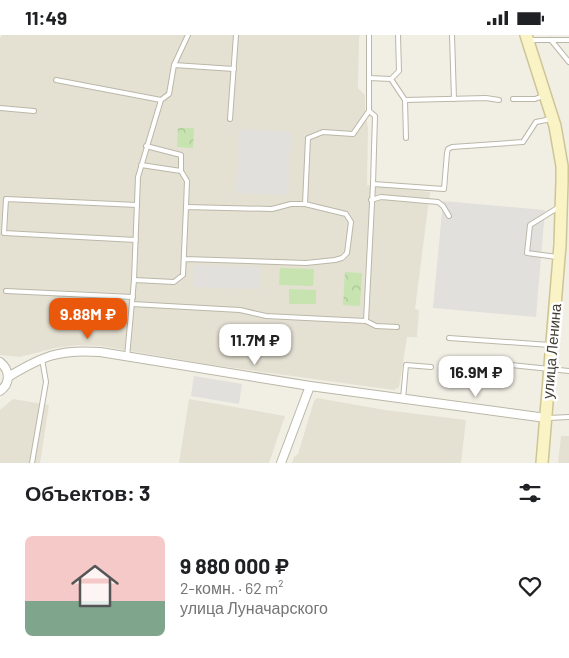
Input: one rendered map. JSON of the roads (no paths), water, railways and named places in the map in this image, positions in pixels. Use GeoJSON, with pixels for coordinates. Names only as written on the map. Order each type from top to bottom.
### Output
{"type":"FeatureCollection","features":[{"type":"Feature","properties":{"kind":"main road","name":"улица Ленина"},"geometry":{"type":"LineString","coordinates":[[526,37],[553,118],[562,166],[566,206],[559,257],[542,463]]}},
{"type":"Feature","properties":{"kind":"street"},"geometry":{"type":"LineString","coordinates":[[8,377],[42,359],[56,354],[78,351],[546,419]]}},
{"type":"Feature","properties":{"kind":"street"},"geometry":{"type":"LineString","coordinates":[[0,362],[7,371],[8,377],[7,383],[0,391]]}},
{"type":"Feature","properties":{"kind":"street"},"geometry":{"type":"LineString","coordinates":[[281,463],[310,386]]}},
{"type":"Feature","properties":{"kind":"lane"},"geometry":{"type":"LineString","coordinates":[[127,357],[134,280],[138,177],[161,100],[169,94],[174,65],[188,35]]}},
{"type":"Feature","properties":{"kind":"lane"},"geometry":{"type":"LineString","coordinates":[[230,119],[236,35]]}},
{"type":"Feature","properties":{"kind":"lane"},"geometry":{"type":"LineString","coordinates":[[305,204],[308,138],[323,132],[353,134],[369,111],[369,35]]}},
{"type":"Feature","properties":{"kind":"lane"},"geometry":{"type":"LineString","coordinates":[[392,79],[399,71],[398,35]]}},
{"type":"Feature","properties":{"kind":"lane"},"geometry":{"type":"LineString","coordinates":[[452,35],[454,99]]}},
{"type":"Feature","properties":{"kind":"lane"},"geometry":{"type":"LineString","coordinates":[[526,37],[569,40]]}},
{"type":"Feature","properties":{"kind":"lane"},"geometry":{"type":"LineString","coordinates":[[551,40],[569,62]]}},
{"type":"Feature","properties":{"kind":"lane"},"geometry":{"type":"LineString","coordinates":[[174,65],[234,69]]}},
{"type":"Feature","properties":{"kind":"lane"},"geometry":{"type":"LineString","coordinates":[[369,78],[392,79]]}},
{"type":"Feature","properties":{"kind":"lane"},"geometry":{"type":"LineString","coordinates":[[392,79],[404,100],[406,138]]}},
{"type":"Feature","properties":{"kind":"lane"},"geometry":{"type":"LineString","coordinates":[[56,80],[161,100]]}},
{"type":"Feature","properties":{"kind":"lane"},"geometry":{"type":"LineString","coordinates":[[513,99],[535,99],[546,96]]}},
{"type":"Feature","properties":{"kind":"lane"},"geometry":{"type":"LineString","coordinates":[[404,100],[499,99]]}},
{"type":"Feature","properties":{"kind":"lane"},"geometry":{"type":"LineString","coordinates":[[0,108],[34,111]]}},
{"type":"Feature","properties":{"kind":"lane"},"geometry":{"type":"LineString","coordinates":[[366,321],[375,116],[369,111]]}},
{"type":"Feature","properties":{"kind":"lane"},"geometry":{"type":"LineString","coordinates":[[372,184],[444,189],[448,149],[452,147],[523,142],[536,122],[553,118]]}},
{"type":"Feature","properties":{"kind":"lane"},"geometry":{"type":"LineString","coordinates":[[134,280],[174,282],[183,275],[187,181],[181,171],[181,155],[146,147]]}},
{"type":"Feature","properties":{"kind":"lane"},"geometry":{"type":"LineString","coordinates":[[141,165],[181,171]]}},
{"type":"Feature","properties":{"kind":"lane"},"geometry":{"type":"LineString","coordinates":[[371,200],[381,197],[438,202],[449,215]]}},
{"type":"Feature","properties":{"kind":"lane"},"geometry":{"type":"LineString","coordinates":[[136,239],[4,233],[6,199],[137,205]]}},
{"type":"Feature","properties":{"kind":"lane"},"geometry":{"type":"LineString","coordinates":[[184,259],[306,263],[342,258],[347,253],[351,221],[346,214],[305,204],[291,204],[272,209],[186,207]]}},
{"type":"Feature","properties":{"kind":"lane"},"geometry":{"type":"LineString","coordinates":[[559,257],[527,253],[530,225],[566,206]]}},
{"type":"Feature","properties":{"kind":"lane"},"geometry":{"type":"LineString","coordinates":[[6,291],[132,297]]}},
{"type":"Feature","properties":{"kind":"lane"},"geometry":{"type":"LineString","coordinates":[[132,304],[240,310],[266,316],[366,321],[376,326],[397,327]]}},
{"type":"Feature","properties":{"kind":"lane"},"geometry":{"type":"LineString","coordinates":[[449,338],[552,346]]}},
{"type":"Feature","properties":{"kind":"lane"},"geometry":{"type":"LineString","coordinates":[[32,463],[46,382],[42,359]]}},
{"type":"Feature","properties":{"kind":"lane"},"geometry":{"type":"LineString","coordinates":[[402,399],[406,365],[431,367]]}},
{"type":"Feature","properties":{"kind":"lane"},"geometry":{"type":"LineString","coordinates":[[510,365],[569,371]]}},
{"type":"Feature","properties":{"kind":"lane"},"geometry":{"type":"LineString","coordinates":[[546,419],[569,417]]}}]}
